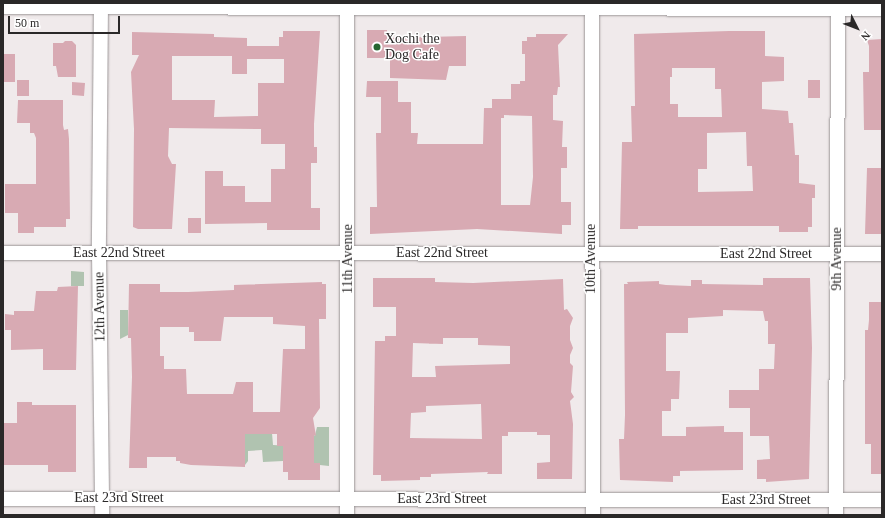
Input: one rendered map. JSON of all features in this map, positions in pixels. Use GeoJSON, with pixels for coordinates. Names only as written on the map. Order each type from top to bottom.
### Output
{"type":"FeatureCollection","features":[{"type":"Feature","properties":{"kind":"street"},"geometry":{"type":"LineString","coordinates":[[3,7],[101,5],[347,5],[838,6],[882,8]]}},
{"type":"Feature","properties":{"kind":"street","name":"12th Avenue"},"geometry":{"type":"LineString","coordinates":[[101,5],[99,252],[102,515]]}},
{"type":"Feature","properties":{"kind":"street","name":"11th Avenue"},"geometry":{"type":"LineString","coordinates":[[347,5],[347,515]]}},
{"type":"Feature","properties":{"kind":"street","name":"10th Avenue"},"geometry":{"type":"LineString","coordinates":[[592,6],[591,253],[593,515]]}},
{"type":"Feature","properties":{"kind":"street","name":"9th Avenue"},"geometry":{"type":"LineString","coordinates":[[836,515],[838,6]]}},
{"type":"Feature","properties":{"kind":"street","name":"East 22nd Street"},"geometry":{"type":"LineString","coordinates":[[3,253],[882,254]]}},
{"type":"Feature","properties":{"kind":"street","name":"East 23rd Street"},"geometry":{"type":"LineString","coordinates":[[3,499],[882,500]]}},
{"type":"Feature","properties":{"kind":"green space"},"geometry":{"type":"Polygon","coordinates":[[[71,271],[84,272],[84,286],[71,286],[71,271]]]}},
{"type":"Feature","properties":{"kind":"green space"},"geometry":{"type":"Polygon","coordinates":[[[120,310],[128,310],[128,335],[120,339],[120,310]]]}},
{"type":"Feature","properties":{"kind":"green space"},"geometry":{"type":"Polygon","coordinates":[[[317,427],[329,427],[329,466],[283,461],[263,462],[262,450],[248,451],[248,461],[245,465],[245,434],[272,433],[273,445],[294,446],[315,435],[317,427]]]}},
{"type":"Feature","properties":{"kind":"building"},"geometry":{"type":"Polygon","coordinates":[[[367,30],[387,30],[387,38],[466,36],[466,66],[449,66],[446,80],[390,78],[390,58],[367,58],[367,30]]]}},
{"type":"Feature","properties":{"kind":"building"},"geometry":{"type":"Polygon","coordinates":[[[283,31],[320,31],[314,124],[314,147],[317,147],[317,163],[311,163],[311,208],[320,208],[320,230],[267,230],[267,223],[205,224],[205,171],[223,171],[223,186],[245,186],[245,202],[271,202],[271,169],[285,169],[285,144],[261,144],[261,129],[169,128],[168,156],[172,164],[176,164],[172,229],[138,229],[133,227],[134,129],[131,72],[139,55],[132,55],[132,32],[214,34],[214,37],[247,38],[247,46],[279,46],[279,37],[283,37],[283,31]],[[172,56],[172,100],[215,100],[214,117],[258,116],[258,83],[284,83],[284,59],[247,59],[247,74],[232,74],[232,56],[172,56]]]}},
{"type":"Feature","properties":{"kind":"building"},"geometry":{"type":"Polygon","coordinates":[[[765,31],[765,56],[784,57],[784,81],[762,82],[762,109],[788,111],[789,123],[793,123],[795,155],[799,155],[799,183],[815,185],[815,198],[812,198],[812,227],[808,227],[808,232],[779,232],[779,226],[638,226],[638,229],[620,229],[622,142],[632,142],[631,106],[635,106],[634,34],[765,31]],[[672,68],[672,77],[670,77],[670,104],[678,104],[678,117],[722,117],[721,89],[715,89],[715,68],[672,68]],[[746,132],[707,133],[707,169],[698,169],[698,192],[753,191],[752,166],[747,166],[746,132]]]}},
{"type":"Feature","properties":{"kind":"building"},"geometry":{"type":"Polygon","coordinates":[[[536,34],[568,34],[558,45],[560,87],[558,87],[557,95],[553,95],[553,120],[563,121],[562,147],[567,147],[567,168],[561,168],[561,202],[571,202],[571,225],[562,225],[562,234],[477,229],[370,234],[370,207],[377,207],[376,133],[381,133],[381,97],[366,97],[367,81],[398,81],[398,102],[411,102],[411,133],[418,133],[417,144],[483,144],[484,108],[492,108],[492,99],[511,99],[511,84],[520,84],[520,81],[525,81],[525,54],[522,54],[522,41],[527,41],[527,37],[536,37],[536,34]],[[504,115],[504,118],[501,118],[501,205],[530,205],[533,177],[532,116],[504,115]]]}},
{"type":"Feature","properties":{"kind":"building"},"geometry":{"type":"Polygon","coordinates":[[[882,39],[882,130],[864,130],[863,72],[869,72],[869,46],[867,40],[882,39]]]}},
{"type":"Feature","properties":{"kind":"building"},"geometry":{"type":"Polygon","coordinates":[[[65,41],[72,41],[76,45],[76,77],[58,77],[56,66],[53,66],[53,43],[63,43],[65,41]]]}},
{"type":"Feature","properties":{"kind":"building"},"geometry":{"type":"Polygon","coordinates":[[[3,54],[15,54],[15,82],[3,82],[3,54]]]}},
{"type":"Feature","properties":{"kind":"building"},"geometry":{"type":"Polygon","coordinates":[[[17,80],[29,80],[29,96],[17,96],[17,80]]]}},
{"type":"Feature","properties":{"kind":"building"},"geometry":{"type":"Polygon","coordinates":[[[808,80],[820,80],[820,98],[808,98],[808,80]]]}},
{"type":"Feature","properties":{"kind":"building"},"geometry":{"type":"Polygon","coordinates":[[[72,82],[85,83],[84,96],[72,95],[72,82]]]}},
{"type":"Feature","properties":{"kind":"building"},"geometry":{"type":"Polygon","coordinates":[[[18,100],[63,100],[63,125],[64,130],[68,129],[69,139],[70,219],[66,219],[66,227],[34,227],[34,233],[18,233],[18,213],[5,213],[5,184],[36,184],[36,138],[34,133],[30,133],[30,123],[17,123],[18,100]]]}},
{"type":"Feature","properties":{"kind":"building"},"geometry":{"type":"Polygon","coordinates":[[[867,168],[882,168],[882,234],[865,234],[867,168]]]}},
{"type":"Feature","properties":{"kind":"building"},"geometry":{"type":"Polygon","coordinates":[[[188,218],[201,218],[201,233],[188,233],[188,218]]]}},
{"type":"Feature","properties":{"kind":"building"},"geometry":{"type":"Polygon","coordinates":[[[373,278],[435,278],[435,282],[473,283],[563,279],[564,310],[567,309],[573,318],[570,326],[570,340],[573,348],[570,355],[570,363],[573,366],[571,392],[574,397],[570,401],[573,424],[572,479],[537,479],[537,463],[550,462],[550,435],[537,435],[537,432],[508,432],[508,436],[502,436],[502,474],[487,474],[488,472],[431,474],[431,477],[420,477],[420,480],[381,481],[381,475],[373,475],[375,341],[385,341],[385,336],[396,336],[396,307],[373,307],[373,278]],[[443,338],[443,344],[413,343],[412,377],[436,377],[435,366],[510,364],[510,346],[478,345],[478,338],[443,338]],[[481,404],[426,406],[426,412],[411,413],[410,438],[482,439],[481,404]]]}},
{"type":"Feature","properties":{"kind":"building"},"geometry":{"type":"Polygon","coordinates":[[[763,278],[810,278],[812,348],[809,479],[766,482],[766,479],[757,479],[757,460],[770,459],[769,436],[750,436],[750,408],[729,408],[729,390],[759,390],[759,369],[774,369],[775,344],[768,344],[768,321],[765,321],[763,311],[723,310],[723,316],[688,318],[688,333],[666,333],[666,371],[680,371],[679,399],[671,399],[671,411],[662,411],[662,436],[686,436],[686,427],[724,426],[724,432],[743,432],[743,470],[680,471],[680,476],[673,476],[673,482],[620,480],[619,439],[624,439],[625,415],[624,284],[628,284],[627,282],[659,281],[659,284],[691,286],[691,280],[702,280],[702,284],[763,285],[763,278]]]}},
{"type":"Feature","properties":{"kind":"building"},"geometry":{"type":"Polygon","coordinates":[[[322,282],[322,284],[326,284],[326,319],[319,319],[320,408],[313,418],[316,436],[314,435],[314,463],[320,463],[320,480],[288,480],[288,472],[283,472],[283,446],[277,446],[277,434],[245,434],[245,467],[191,465],[176,461],[176,457],[147,457],[147,468],[129,468],[132,377],[131,338],[128,338],[129,284],[160,284],[160,292],[234,290],[234,285],[322,282]],[[224,317],[221,341],[194,341],[194,332],[189,332],[189,327],[160,327],[160,356],[164,356],[164,369],[186,369],[187,394],[233,394],[236,382],[253,382],[253,412],[280,412],[283,349],[305,349],[305,326],[273,324],[273,317],[224,317]]]}},
{"type":"Feature","properties":{"kind":"building"},"geometry":{"type":"Polygon","coordinates":[[[78,286],[76,370],[43,370],[43,349],[11,350],[11,330],[5,330],[5,314],[14,315],[14,311],[34,311],[36,291],[57,291],[58,287],[78,286]]]}},
{"type":"Feature","properties":{"kind":"building"},"geometry":{"type":"Polygon","coordinates":[[[869,302],[882,302],[882,474],[871,474],[871,444],[865,444],[865,330],[868,330],[869,302]]]}},
{"type":"Feature","properties":{"kind":"building"},"geometry":{"type":"Polygon","coordinates":[[[17,402],[32,402],[32,405],[76,405],[76,472],[48,472],[48,465],[3,465],[3,423],[17,423],[17,402]]]}},
{"type":"Feature","properties":{"kind":"place","name":"Xochi the Dog Cafe"},"geometry":{"type":"Point","coordinates":[377,47]}}]}
